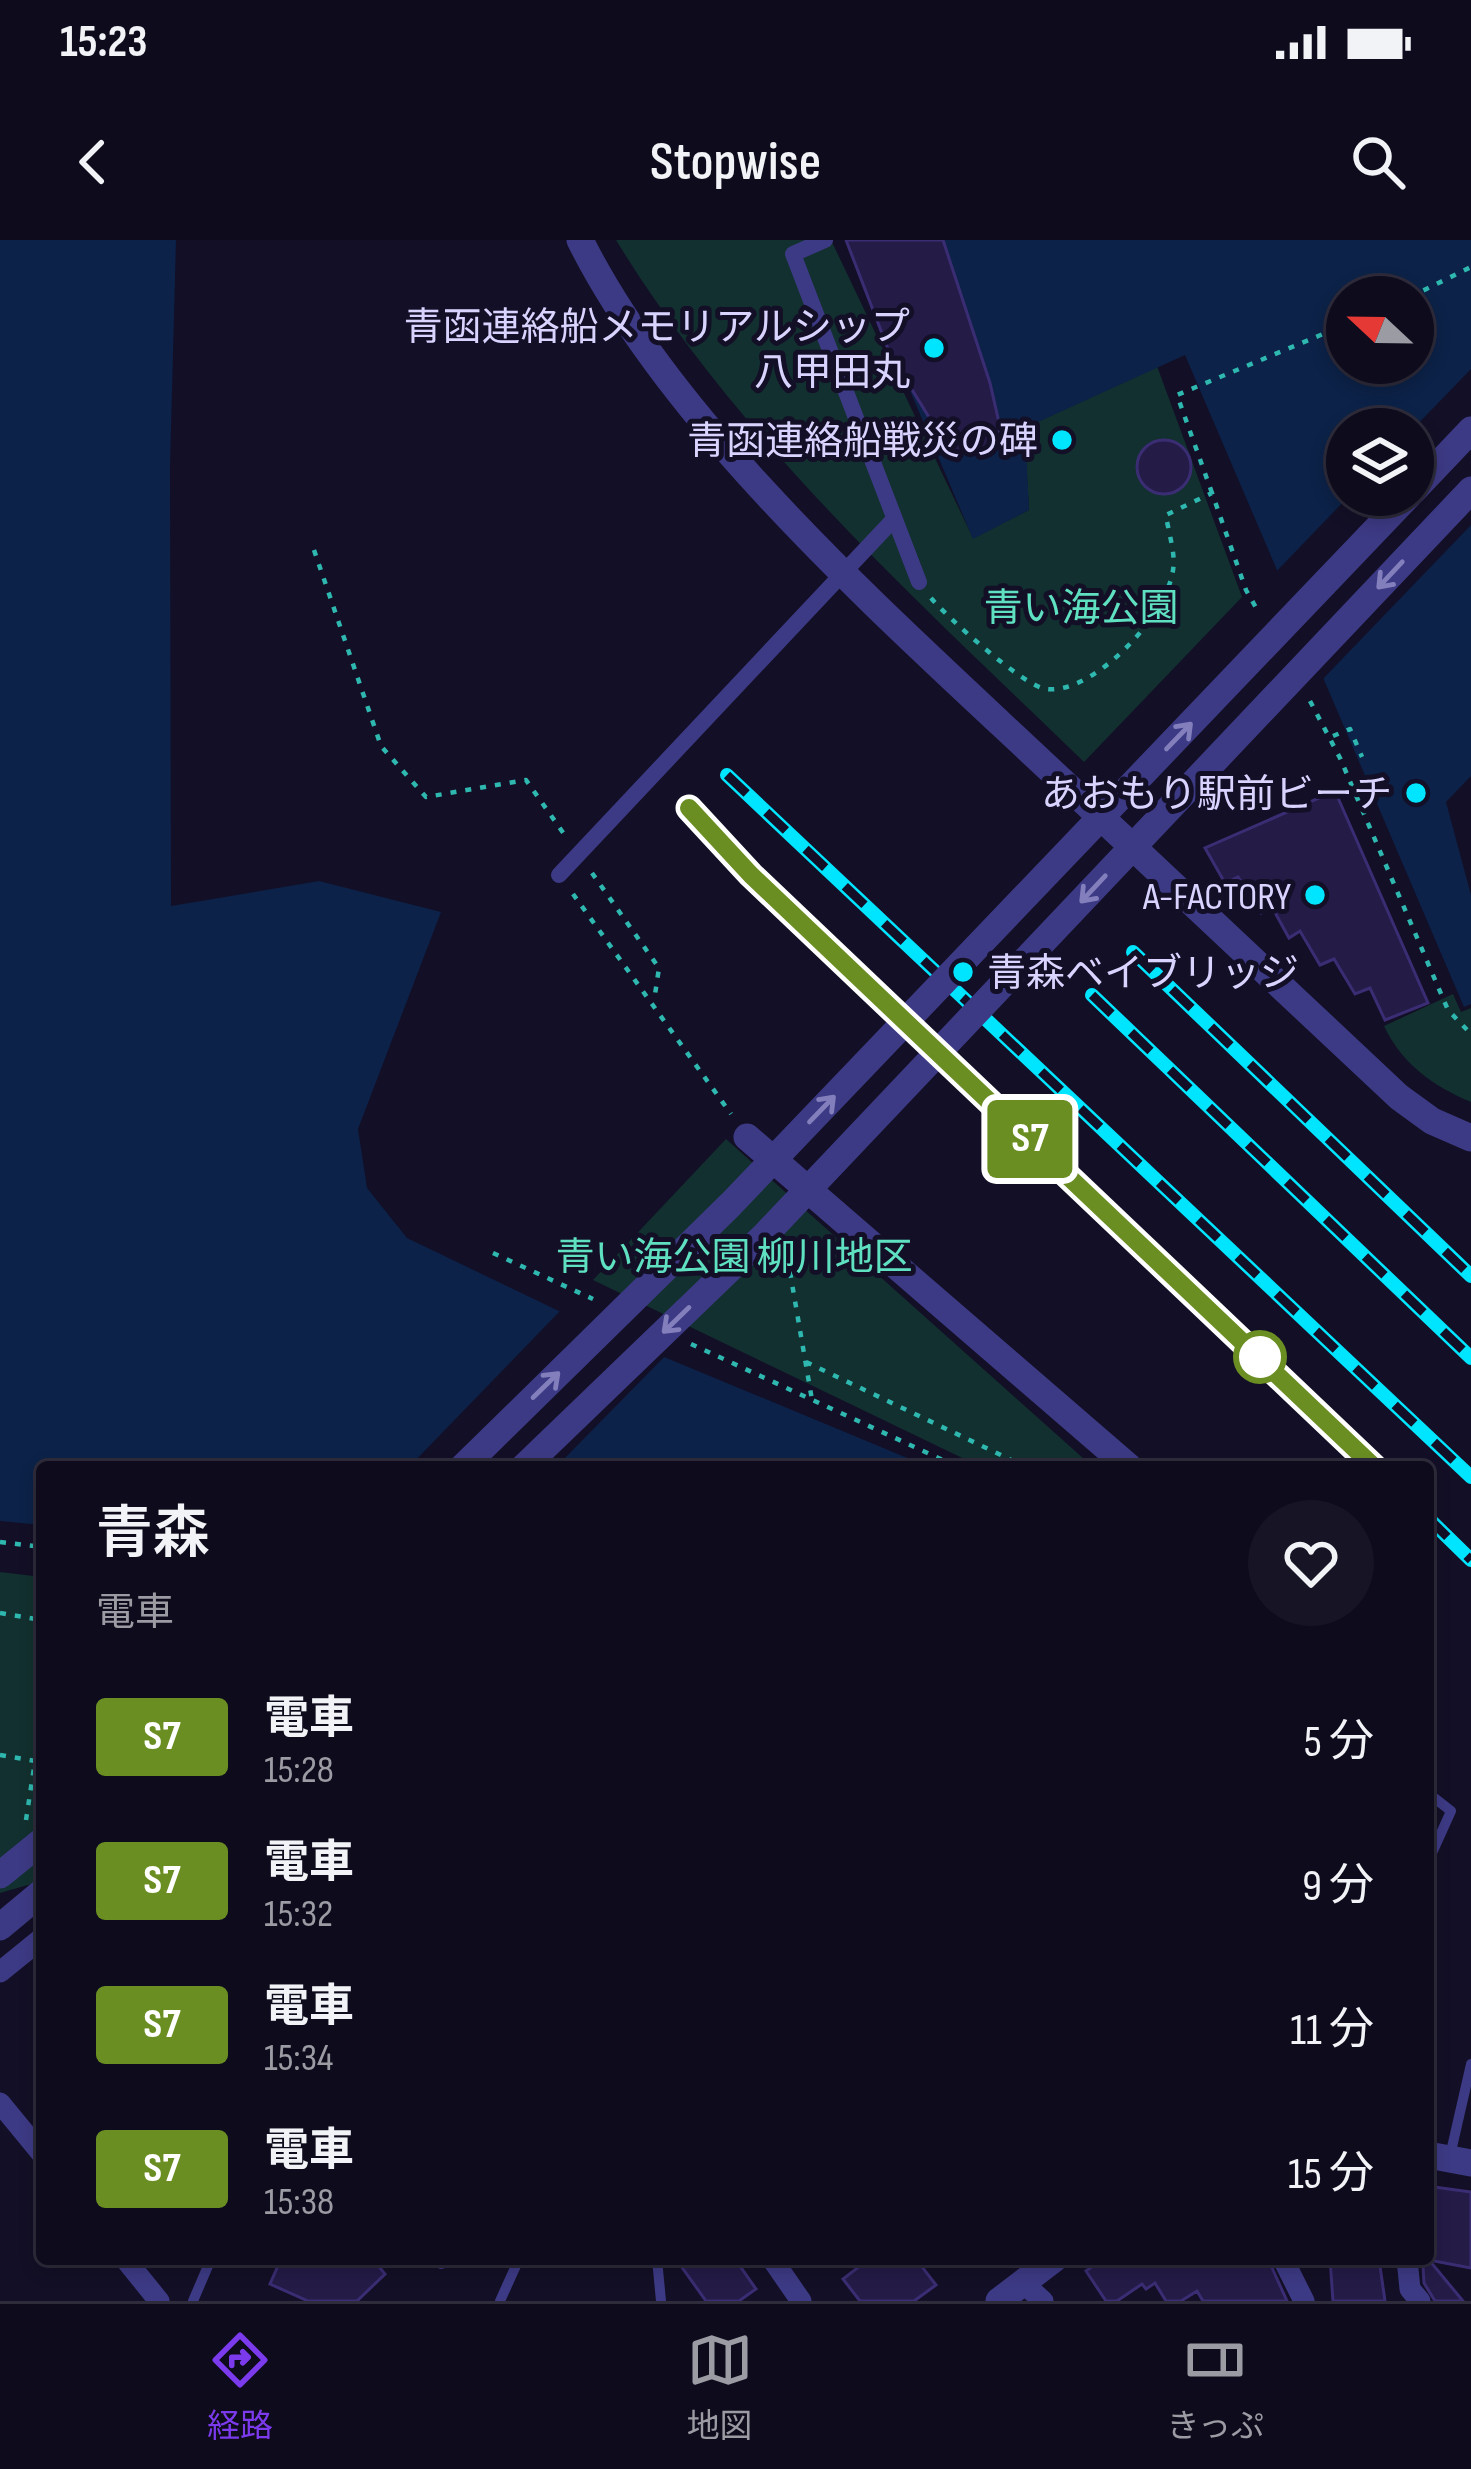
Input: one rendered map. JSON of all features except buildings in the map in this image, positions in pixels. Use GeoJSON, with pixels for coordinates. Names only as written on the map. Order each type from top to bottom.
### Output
{"type":"FeatureCollection","features":[{"type":"Feature","properties":{"kind":"street"},"geometry":{"type":"LineString","coordinates":[[580,240],[659,364],[749,471],[882,612],[1399,1096],[1432,1121],[1471,1138]]}},
{"type":"Feature","properties":{"kind":"street"},"geometry":{"type":"LineString","coordinates":[[825,240],[793,254],[919,582]]}},
{"type":"Feature","properties":{"kind":"street"},"geometry":{"type":"LineString","coordinates":[[1434,469],[1471,430]]}},
{"type":"Feature","properties":{"kind":"street"},"geometry":{"type":"LineString","coordinates":[[530,1461],[764,1236],[1471,490]]}},
{"type":"Feature","properties":{"kind":"street"},"geometry":{"type":"LineString","coordinates":[[469,1461],[731,1204],[1389,516]]}},
{"type":"Feature","properties":{"kind":"street"},"geometry":{"type":"LineString","coordinates":[[559,875],[894,519]]}},
{"type":"Feature","properties":{"kind":"street"},"geometry":{"type":"LineString","coordinates":[[747,1137],[1122,1461]]}},
{"type":"Feature","properties":{"kind":"street"},"geometry":{"type":"LineString","coordinates":[[0,1875],[36,1845]]}},
{"type":"Feature","properties":{"kind":"street"},"geometry":{"type":"LineString","coordinates":[[0,1927],[36,1897]]}},
{"type":"Feature","properties":{"kind":"street"},"geometry":{"type":"LineString","coordinates":[[0,1971],[36,1943]]}},
{"type":"Feature","properties":{"kind":"street"},"geometry":{"type":"LineString","coordinates":[[0,2103],[36,2136]]}},
{"type":"Feature","properties":{"kind":"street"},"geometry":{"type":"LineString","coordinates":[[130,2265],[159,2301]]}},
{"type":"Feature","properties":{"kind":"street"},"geometry":{"type":"LineString","coordinates":[[776,2265],[801,2301]]}},
{"type":"Feature","properties":{"kind":"street"},"geometry":{"type":"LineString","coordinates":[[998,2301],[1033,2292],[1050,2265]]}},
{"type":"Feature","properties":{"kind":"street"},"geometry":{"type":"LineString","coordinates":[[1286,2265],[1304,2301]]}},
{"type":"Feature","properties":{"kind":"street"},"geometry":{"type":"LineString","coordinates":[[1408,2265],[1410,2289],[1420,2301]]}},
{"type":"Feature","properties":{"kind":"lane"},"geometry":{"type":"LineString","coordinates":[[1434,1798],[1451,1811],[1434,1849]]}},
{"type":"Feature","properties":{"kind":"lane"},"geometry":{"type":"LineString","coordinates":[[1450,2159],[1471,2064]]}},
{"type":"Feature","properties":{"kind":"lane"},"geometry":{"type":"LineString","coordinates":[[193,2301],[208,2265]]}},
{"type":"Feature","properties":{"kind":"lane"},"geometry":{"type":"LineString","coordinates":[[500,2301],[516,2265]]}},
{"type":"Feature","properties":{"kind":"lane"},"geometry":{"type":"LineString","coordinates":[[658,2265],[661,2301]]}},
{"type":"Feature","properties":{"kind":"path"},"geometry":{"type":"LineString","coordinates":[[1434,285],[1471,267]]}},
{"type":"Feature","properties":{"kind":"path"},"geometry":{"type":"LineString","coordinates":[[1211,490],[1177,395],[1326,333]]}},
{"type":"Feature","properties":{"kind":"path"},"geometry":{"type":"LineString","coordinates":[[314,550],[381,746],[426,797],[526,780],[566,837]]}},
{"type":"Feature","properties":{"kind":"path"},"geometry":{"type":"LineString","coordinates":[[919,582],[950,622]]}},
{"type":"Feature","properties":{"kind":"path"},"geometry":{"type":"LineString","coordinates":[[1331,737],[1350,729],[1362,757]]}},
{"type":"Feature","properties":{"kind":"path"},"geometry":{"type":"LineString","coordinates":[[592,874],[659,968],[654,1001]]}},
{"type":"Feature","properties":{"kind":"path"},"geometry":{"type":"LineString","coordinates":[[559,875],[654,1001],[747,1137]]}},
{"type":"Feature","properties":{"kind":"path"},"geometry":{"type":"LineString","coordinates":[[494,1252],[600,1302]]}},
{"type":"Feature","properties":{"kind":"path"},"geometry":{"type":"LineString","coordinates":[[790,1272],[812,1400]]}},
{"type":"Feature","properties":{"kind":"path"},"geometry":{"type":"LineString","coordinates":[[685,1341],[945,1461]]}},
{"type":"Feature","properties":{"kind":"path"},"geometry":{"type":"LineString","coordinates":[[806,1362],[1013,1461]]}},
{"type":"Feature","properties":{"kind":"path"},"geometry":{"type":"LineString","coordinates":[[0,1542],[36,1546]]}},
{"type":"Feature","properties":{"kind":"path"},"geometry":{"type":"LineString","coordinates":[[0,1613],[36,1619]]}},
{"type":"Feature","properties":{"kind":"path"},"geometry":{"type":"LineString","coordinates":[[0,1755],[35,1761],[36,1753]]}},
{"type":"Feature","properties":{"kind":"green space","name":"青い海公園"},"geometry":{"type":"Polygon","coordinates":[[[616,240],[831,240],[973,538],[1029,510],[1024,428],[1157,366],[1242,597],[1084,762],[895,578],[774,450],[664,313],[616,240]]]}},
{"type":"Feature","properties":{"kind":"green space"},"geometry":{"type":"Polygon","coordinates":[[[1453,994],[1461,1012],[1471,1008],[1471,1102],[1420,1072],[1384,1026],[1453,994]]]}},
{"type":"Feature","properties":{"kind":"green space","name":"青い海公園 柳川地区"},"geometry":{"type":"Polygon","coordinates":[[[726,1139],[1086,1461],[969,1461],[593,1280],[726,1139]]]}},
{"type":"Feature","properties":{"kind":"green space"},"geometry":{"type":"Polygon","coordinates":[[[0,1572],[36,1576],[36,1883],[0,1893],[0,1572]]]}},
{"type":"Feature","properties":{"kind":"water"},"geometry":{"type":"Polygon","coordinates":[[[0,240],[176,240],[170,467],[171,906],[319,881],[441,912],[358,1129],[367,1188],[407,1238],[592,1327],[915,1461],[36,1461],[36,1524],[0,1521],[0,240]]]}},
{"type":"Feature","properties":{"kind":"water"},"geometry":{"type":"Polygon","coordinates":[[[846,240],[1471,240],[1471,776],[1446,802],[1471,895],[1471,1004],[1464,1007],[1185,355],[1025,428],[1029,510],[973,539],[846,240]]]}},
{"type":"Feature","properties":{"kind":"pier"},"geometry":{"type":"Polygon","coordinates":[[[1471,369],[1471,525],[1319,683],[1273,575],[1330,516],[1434,516],[1433,408],[1471,369]]]}},
{"type":"Feature","properties":{"kind":"pier"},"geometry":{"type":"Polygon","coordinates":[[[564,1307],[669,1352],[562,1461],[415,1461],[564,1307]]]}},
{"type":"Feature","properties":{"kind":"railway"},"geometry":{"type":"LineString","coordinates":[[727,775],[1471,1477]]}},
{"type":"Feature","properties":{"kind":"railway"},"geometry":{"type":"LineString","coordinates":[[689,809],[751,875],[1368,1461]]}},
{"type":"Feature","properties":{"kind":"railway"},"geometry":{"type":"LineString","coordinates":[[1133,952],[1471,1276]]}},
{"type":"Feature","properties":{"kind":"railway"},"geometry":{"type":"LineString","coordinates":[[1092,995],[1471,1358]]}},
{"type":"Feature","properties":{"kind":"railway"},"geometry":{"type":"LineString","coordinates":[[1434,1524],[1471,1560]]}},
{"type":"Feature","properties":{"kind":"train","name":"S7"},"geometry":{"type":"LineString","coordinates":[[689,808],[751,875],[1368,1461]]}},
{"type":"Feature","properties":{"kind":"place","name":"青函連絡船メモリアルシップ 八甲田丸"},"geometry":{"type":"Point","coordinates":[934,348]}},
{"type":"Feature","properties":{"kind":"place","name":"青函連絡船戦災の碑"},"geometry":{"type":"Point","coordinates":[1062,440]}},
{"type":"Feature","properties":{"kind":"place","name":"あおもり駅前ビーチ"},"geometry":{"type":"Point","coordinates":[1416,793]}},
{"type":"Feature","properties":{"kind":"place","name":"A-FACTORY"},"geometry":{"type":"Point","coordinates":[1315,895]}},
{"type":"Feature","properties":{"kind":"place","name":"青森ベイブリッジ"},"geometry":{"type":"Point","coordinates":[963,972]}}]}
